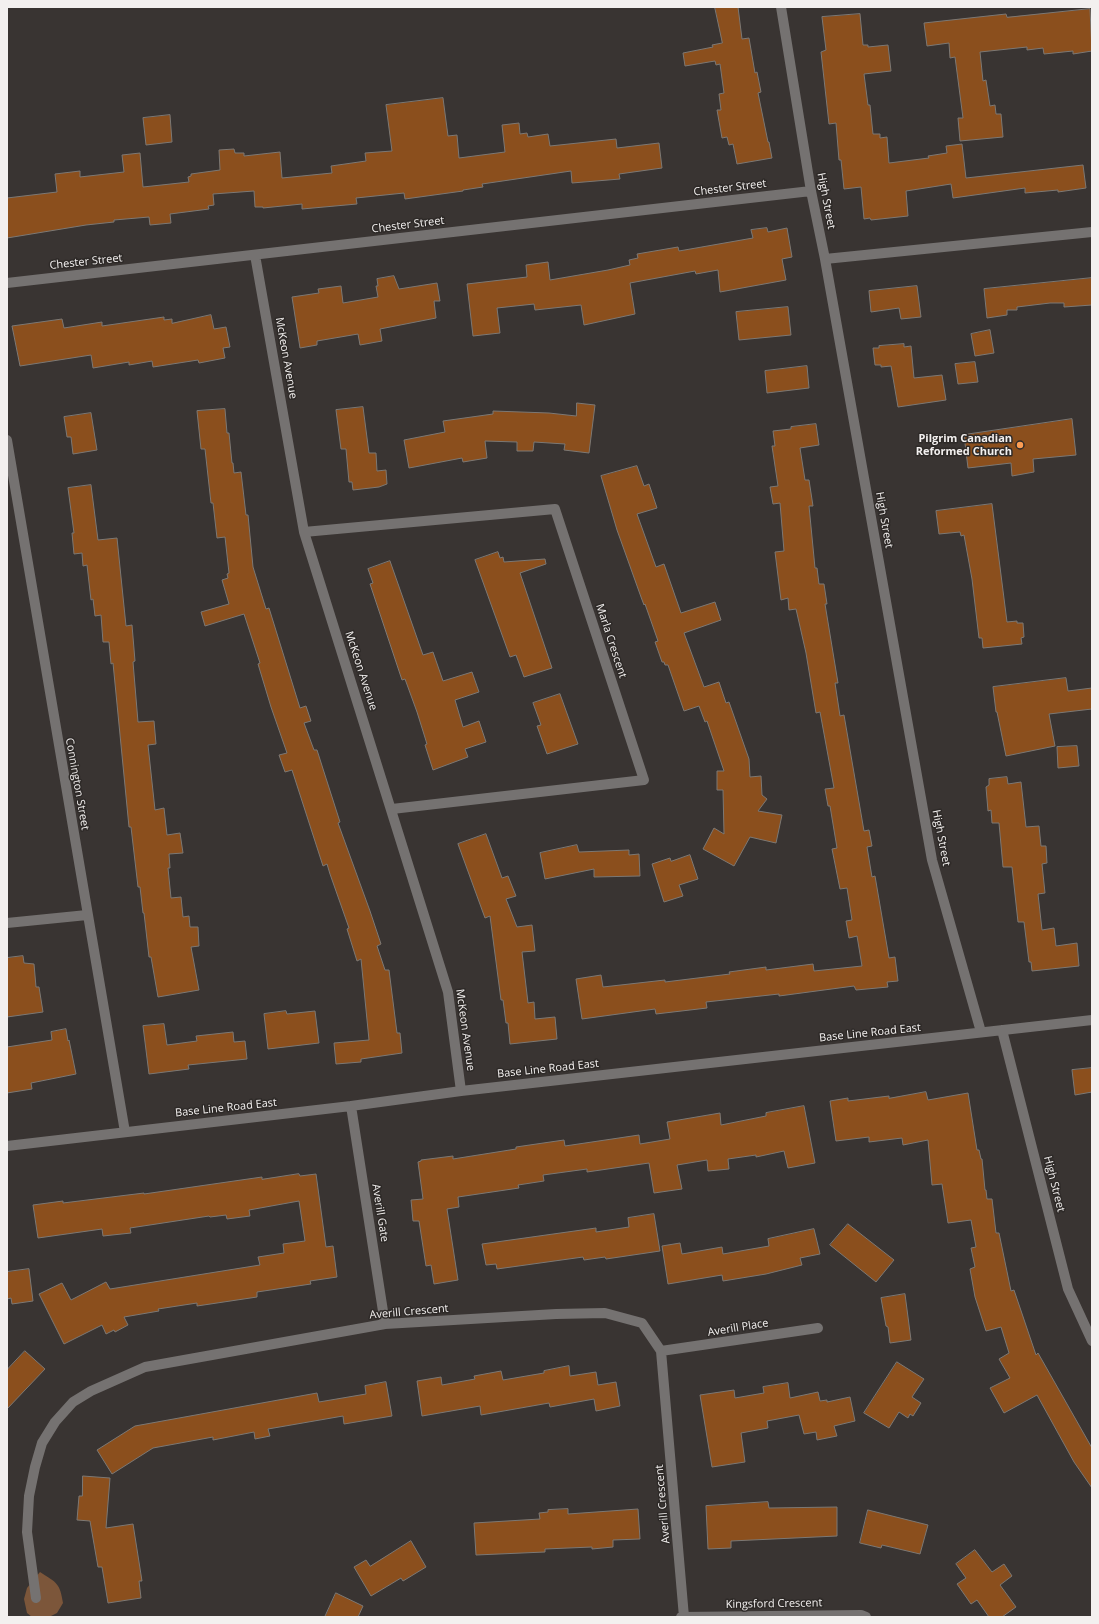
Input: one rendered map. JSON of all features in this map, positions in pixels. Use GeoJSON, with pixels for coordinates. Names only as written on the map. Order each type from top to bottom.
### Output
{"type":"FeatureCollection","features":[{"type":"Feature","properties":{"kind":"street","name":"High Street"},"geometry":{"type":"LineString","coordinates":[[781,7],[811,191],[825,259],[932,860],[982,1032]]}},
{"type":"Feature","properties":{"kind":"street","name":"Chester Street"},"geometry":{"type":"LineString","coordinates":[[7,283],[811,191]]}},
{"type":"Feature","properties":{"kind":"street"},"geometry":{"type":"LineString","coordinates":[[825,259],[1092,232]]}},
{"type":"Feature","properties":{"kind":"street","name":"McKeon Avenue"},"geometry":{"type":"LineString","coordinates":[[255,255],[304,532],[392,809],[448,992],[460,1090]]}},
{"type":"Feature","properties":{"kind":"street","name":"Connington Street"},"geometry":{"type":"LineString","coordinates":[[7,440],[125,1132]]}},
{"type":"Feature","properties":{"kind":"street","name":"Marla Crescent"},"geometry":{"type":"LineString","coordinates":[[304,532],[555,509],[644,780],[392,809]]}},
{"type":"Feature","properties":{"kind":"street"},"geometry":{"type":"LineString","coordinates":[[7,923],[87,915]]}},
{"type":"Feature","properties":{"kind":"street","name":"Base Line Road East"},"geometry":{"type":"LineString","coordinates":[[7,1146],[351,1106],[460,1090],[1092,1020]]}},
{"type":"Feature","properties":{"kind":"street","name":"High Street"},"geometry":{"type":"LineString","coordinates":[[1002,1030],[1068,1289],[1092,1341]]}},
{"type":"Feature","properties":{"kind":"street","name":"Averill Gate"},"geometry":{"type":"LineString","coordinates":[[351,1106],[385,1324]]}},
{"type":"Feature","properties":{"kind":"street","name":"Averill Crescent"},"geometry":{"type":"LineString","coordinates":[[36,1598],[27,1532],[29,1496],[42,1443],[55,1422],[73,1402],[91,1391],[145,1367],[385,1324],[556,1314],[605,1313],[642,1323],[661,1351],[683,1617]]}},
{"type":"Feature","properties":{"kind":"street","name":"Averill Place"},"geometry":{"type":"LineString","coordinates":[[661,1351],[818,1328]]}},
{"type":"Feature","properties":{"kind":"street","name":"Kingsford Crescent"},"geometry":{"type":"LineString","coordinates":[[683,1617],[861,1615],[866,1617]]}},
{"type":"Feature","properties":{"kind":"shaded area"},"geometry":{"type":"Polygon","coordinates":[[[40,1572],[57,1584],[62,1596],[63,1603],[57,1613],[49,1617],[32,1617],[27,1613],[24,1599],[27,1588],[40,1572]]]}},
{"type":"Feature","properties":{"kind":"building"},"geometry":{"type":"Polygon","coordinates":[[[715,7],[738,7],[742,39],[749,38],[755,73],[757,72],[761,92],[758,93],[772,158],[737,164],[733,144],[729,145],[727,137],[722,138],[717,110],[721,110],[719,94],[724,93],[720,64],[716,65],[715,61],[685,66],[683,53],[713,47],[712,45],[722,43],[715,7]]]}},
{"type":"Feature","properties":{"kind":"building"},"geometry":{"type":"Polygon","coordinates":[[[1090,9],[1092,51],[1073,54],[1073,51],[1044,54],[1043,48],[1027,50],[1027,47],[980,52],[983,81],[986,80],[990,106],[995,105],[996,114],[1001,114],[1003,137],[960,141],[958,118],[963,118],[955,57],[950,58],[949,43],[927,46],[924,23],[1006,14],[1007,17],[1090,9]]]}},
{"type":"Feature","properties":{"kind":"building"},"geometry":{"type":"Polygon","coordinates":[[[860,14],[863,45],[868,45],[868,47],[888,45],[891,71],[864,74],[868,105],[870,105],[873,134],[880,134],[880,138],[887,137],[889,163],[929,158],[928,156],[947,153],[946,146],[962,144],[966,178],[1083,165],[1086,188],[1058,192],[1058,190],[1025,193],[1025,188],[953,198],[951,184],[906,191],[908,216],[871,220],[870,218],[864,219],[861,187],[844,189],[841,160],[839,160],[836,123],[829,124],[821,52],[826,50],[822,17],[860,14]]]}},
{"type":"Feature","properties":{"kind":"building"},"geometry":{"type":"Polygon","coordinates":[[[443,98],[448,136],[457,135],[459,158],[505,152],[502,125],[519,123],[520,134],[527,133],[528,137],[548,134],[550,146],[616,139],[617,148],[659,143],[662,168],[619,174],[620,179],[572,183],[571,171],[482,184],[483,187],[463,191],[405,199],[404,193],[356,198],[357,204],[302,209],[302,204],[263,208],[255,207],[254,191],[213,194],[214,205],[208,206],[209,209],[170,214],[171,223],[150,225],[149,217],[114,220],[114,222],[7,238],[7,198],[57,192],[55,174],[80,171],[80,177],[124,172],[122,155],[140,153],[143,187],[189,182],[188,177],[191,176],[191,174],[220,170],[219,150],[234,149],[235,153],[244,153],[244,156],[280,152],[282,178],[332,173],[331,166],[366,161],[365,153],[392,151],[386,105],[443,98]]]}},
{"type":"Feature","properties":{"kind":"building"},"geometry":{"type":"Polygon","coordinates":[[[170,115],[172,142],[146,145],[143,118],[170,115]]]}},
{"type":"Feature","properties":{"kind":"building"},"geometry":{"type":"Polygon","coordinates":[[[767,228],[768,232],[787,228],[792,257],[782,259],[786,280],[720,292],[718,270],[696,274],[695,271],[630,283],[635,314],[584,325],[581,305],[535,310],[534,304],[497,308],[500,333],[473,336],[467,284],[527,277],[526,265],[548,262],[550,280],[608,270],[630,265],[629,260],[638,258],[637,254],[678,247],[679,251],[753,238],[751,230],[767,228]]]}},
{"type":"Feature","properties":{"kind":"building"},"geometry":{"type":"Polygon","coordinates":[[[394,276],[399,289],[437,283],[440,301],[434,301],[436,318],[380,329],[382,341],[360,345],[358,334],[317,341],[317,345],[300,348],[292,297],[319,293],[318,289],[341,286],[343,303],[378,297],[376,286],[378,286],[377,279],[394,276]]]}},
{"type":"Feature","properties":{"kind":"building"},"geometry":{"type":"Polygon","coordinates":[[[1092,278],[1092,305],[1064,307],[1064,303],[1050,303],[1017,307],[1017,310],[1007,310],[1007,315],[987,318],[984,289],[1092,278]]]}},
{"type":"Feature","properties":{"kind":"building"},"geometry":{"type":"Polygon","coordinates":[[[917,286],[921,317],[901,319],[899,308],[871,312],[869,291],[917,286]]]}},
{"type":"Feature","properties":{"kind":"building"},"geometry":{"type":"Polygon","coordinates":[[[788,307],[791,335],[739,340],[736,312],[788,307]]]}},
{"type":"Feature","properties":{"kind":"building"},"geometry":{"type":"Polygon","coordinates":[[[211,315],[214,329],[226,327],[230,347],[223,348],[225,358],[199,363],[198,360],[153,367],[152,361],[129,365],[129,362],[93,368],[91,355],[20,366],[12,326],[62,319],[64,328],[102,322],[102,326],[164,317],[164,320],[172,319],[172,323],[211,315]]]}},
{"type":"Feature","properties":{"kind":"building"},"geometry":{"type":"Polygon","coordinates":[[[990,330],[994,353],[975,356],[971,334],[990,330]]]}},
{"type":"Feature","properties":{"kind":"building"},"geometry":{"type":"Polygon","coordinates":[[[904,344],[904,347],[911,346],[914,378],[942,375],[946,400],[898,407],[891,366],[881,367],[881,365],[875,365],[873,348],[879,348],[879,346],[904,344]]]}},
{"type":"Feature","properties":{"kind":"building"},"geometry":{"type":"Polygon","coordinates":[[[975,362],[978,382],[958,384],[955,364],[975,362]]]}},
{"type":"Feature","properties":{"kind":"building"},"geometry":{"type":"Polygon","coordinates":[[[807,366],[809,388],[767,393],[765,371],[807,366]]]}},
{"type":"Feature","properties":{"kind":"building"},"geometry":{"type":"Polygon","coordinates":[[[577,403],[595,405],[589,453],[564,450],[565,444],[534,442],[533,451],[517,451],[517,442],[485,441],[487,458],[463,462],[462,458],[409,468],[404,440],[445,432],[443,421],[493,414],[493,411],[549,413],[576,416],[577,403]]]}},
{"type":"Feature","properties":{"kind":"building"},"geometry":{"type":"Polygon","coordinates":[[[363,407],[369,453],[376,453],[377,471],[386,470],[387,484],[379,487],[353,490],[352,482],[349,482],[346,449],[341,449],[336,410],[363,407]]]}},
{"type":"Feature","properties":{"kind":"building"},"geometry":{"type":"Polygon","coordinates":[[[225,409],[227,433],[229,433],[234,473],[241,472],[246,515],[248,515],[253,567],[266,609],[269,608],[300,708],[306,706],[311,721],[304,723],[314,750],[317,750],[340,822],[338,823],[381,944],[377,946],[385,970],[389,970],[397,1033],[400,1033],[402,1053],[361,1059],[361,1062],[336,1064],[334,1043],[369,1040],[361,959],[357,961],[347,929],[349,928],[327,864],[323,866],[292,770],[285,772],[279,755],[287,753],[271,707],[258,664],[260,663],[244,614],[205,626],[201,612],[229,604],[222,580],[228,578],[227,574],[229,573],[225,537],[217,538],[213,503],[211,503],[205,449],[201,449],[197,411],[225,409]]]}},
{"type":"Feature","properties":{"kind":"building"},"geometry":{"type":"Polygon","coordinates":[[[91,413],[97,450],[73,454],[71,437],[67,437],[64,417],[91,413]]]}},
{"type":"Feature","properties":{"kind":"building","name":"Pilgrim Canadian Reformed Church"},"geometry":{"type":"Polygon","coordinates":[[[1072,419],[1076,455],[1033,459],[1034,472],[1012,476],[1011,463],[968,468],[964,435],[1072,419]]]}},
{"type":"Feature","properties":{"kind":"building"},"geometry":{"type":"Polygon","coordinates":[[[816,424],[819,445],[800,448],[805,480],[809,480],[813,506],[809,506],[815,568],[817,568],[819,584],[824,584],[827,604],[825,604],[838,683],[835,683],[840,716],[844,715],[864,831],[869,830],[872,846],[867,847],[872,877],[875,876],[889,958],[895,957],[898,981],[887,982],[888,987],[856,990],[854,986],[779,996],[779,994],[706,1002],[707,1008],[656,1014],[655,1009],[582,1019],[576,979],[601,975],[603,987],[665,980],[665,982],[730,974],[729,972],[766,967],[766,970],[813,964],[814,971],[862,966],[857,936],[849,938],[846,921],[852,920],[847,888],[840,889],[832,849],[837,848],[830,806],[828,806],[825,789],[834,788],[820,712],[816,713],[806,653],[796,609],[789,610],[788,598],[781,600],[775,552],[784,551],[780,503],[773,504],[770,487],[778,486],[772,446],[775,446],[773,431],[816,424]]]}},
{"type":"Feature","properties":{"kind":"building"},"geometry":{"type":"Polygon","coordinates":[[[637,466],[644,486],[649,484],[657,508],[637,514],[656,567],[664,564],[681,613],[715,602],[721,620],[684,633],[704,687],[719,682],[726,703],[729,702],[749,759],[750,777],[761,776],[762,795],[767,799],[758,811],[782,815],[776,843],[750,837],[734,866],[703,849],[714,828],[724,834],[723,790],[717,790],[717,771],[724,771],[707,721],[705,722],[699,706],[684,711],[668,665],[665,665],[664,662],[662,662],[655,642],[658,641],[617,530],[601,476],[637,466]]]}},
{"type":"Feature","properties":{"kind":"building"},"geometry":{"type":"Polygon","coordinates":[[[91,485],[98,540],[117,538],[126,626],[132,625],[135,661],[133,662],[138,722],[154,721],[156,744],[148,745],[155,810],[164,808],[167,835],[180,833],[183,853],[169,854],[170,868],[168,868],[171,898],[181,897],[183,917],[189,916],[190,927],[198,927],[199,946],[191,947],[199,990],[158,997],[151,957],[149,957],[140,887],[138,887],[131,827],[129,827],[113,663],[111,664],[109,642],[103,642],[101,615],[95,616],[93,599],[91,600],[87,565],[83,566],[82,553],[74,554],[72,533],[74,533],[68,488],[91,485]]]}},
{"type":"Feature","properties":{"kind":"building"},"geometry":{"type":"Polygon","coordinates":[[[992,504],[1007,622],[1017,621],[1017,623],[1023,623],[1024,637],[1021,638],[1022,644],[983,648],[982,638],[979,638],[972,579],[964,535],[961,536],[960,532],[939,534],[936,511],[992,504]]]}},
{"type":"Feature","properties":{"kind":"building"},"geometry":{"type":"Polygon","coordinates":[[[498,552],[500,558],[503,557],[504,562],[545,559],[546,564],[520,573],[552,668],[524,677],[516,655],[510,657],[475,560],[498,552]]]}},
{"type":"Feature","properties":{"kind":"building"},"geometry":{"type":"Polygon","coordinates":[[[390,561],[423,655],[433,652],[443,681],[472,672],[479,692],[455,700],[463,727],[479,721],[486,742],[465,749],[468,757],[433,770],[417,712],[405,679],[402,680],[370,584],[373,583],[368,569],[390,561]]]}},
{"type":"Feature","properties":{"kind":"building"},"geometry":{"type":"Polygon","coordinates":[[[1066,678],[1068,691],[1092,688],[1092,709],[1049,714],[1055,746],[1006,756],[996,712],[993,687],[1066,678]]]}},
{"type":"Feature","properties":{"kind":"building"},"geometry":{"type":"Polygon","coordinates":[[[560,694],[578,744],[547,754],[537,726],[541,725],[533,703],[560,694]]]}},
{"type":"Feature","properties":{"kind":"building"},"geometry":{"type":"Polygon","coordinates":[[[1077,746],[1079,766],[1058,768],[1057,747],[1077,746]]]}},
{"type":"Feature","properties":{"kind":"building"},"geometry":{"type":"Polygon","coordinates":[[[1007,777],[1008,784],[1021,782],[1026,827],[1039,826],[1041,846],[1046,846],[1047,863],[1042,864],[1045,893],[1038,894],[1042,930],[1054,928],[1056,946],[1077,943],[1079,966],[1032,971],[1031,962],[1029,962],[1024,922],[1018,922],[1012,867],[1003,867],[999,823],[992,823],[991,810],[988,811],[986,787],[989,785],[989,779],[1007,777]]]}},
{"type":"Feature","properties":{"kind":"building"},"geometry":{"type":"Polygon","coordinates":[[[486,834],[502,878],[508,876],[516,896],[506,899],[517,927],[532,925],[535,951],[522,952],[528,1003],[534,1002],[535,1019],[555,1017],[557,1039],[510,1044],[508,1023],[506,1023],[503,1000],[501,1000],[490,916],[485,918],[458,844],[486,834]]]}},
{"type":"Feature","properties":{"kind":"building"},"geometry":{"type":"Polygon","coordinates":[[[577,845],[579,852],[629,850],[629,855],[639,854],[640,876],[594,877],[594,869],[545,879],[540,853],[577,845]]]}},
{"type":"Feature","properties":{"kind":"building"},"geometry":{"type":"Polygon","coordinates":[[[690,855],[698,879],[679,885],[683,896],[664,902],[652,864],[670,858],[671,861],[690,855]]]}},
{"type":"Feature","properties":{"kind":"building"},"geometry":{"type":"Polygon","coordinates":[[[23,956],[24,963],[34,964],[36,987],[39,987],[43,1012],[7,1017],[7,958],[23,956]]]}},
{"type":"Feature","properties":{"kind":"building"},"geometry":{"type":"Polygon","coordinates":[[[286,1011],[287,1014],[315,1011],[319,1043],[268,1049],[264,1014],[286,1011]]]}},
{"type":"Feature","properties":{"kind":"building"},"geometry":{"type":"Polygon","coordinates":[[[164,1024],[167,1045],[197,1041],[196,1036],[233,1032],[234,1042],[245,1041],[247,1059],[188,1065],[189,1069],[149,1074],[143,1026],[164,1024]]]}},
{"type":"Feature","properties":{"kind":"building"},"geometry":{"type":"Polygon","coordinates":[[[66,1029],[76,1074],[31,1083],[32,1089],[7,1093],[7,1047],[52,1040],[51,1032],[66,1029]]]}},
{"type":"Feature","properties":{"kind":"building"},"geometry":{"type":"Polygon","coordinates":[[[1092,1068],[1092,1092],[1075,1095],[1072,1070],[1092,1068]]]}},
{"type":"Feature","properties":{"kind":"building"},"geometry":{"type":"Polygon","coordinates":[[[926,1092],[928,1100],[968,1093],[977,1150],[979,1150],[982,1159],[985,1190],[987,1199],[992,1199],[996,1233],[999,1233],[1011,1291],[1014,1290],[1036,1355],[1038,1353],[1092,1448],[1092,1488],[1074,1462],[1037,1395],[1004,1413],[990,1388],[1010,1378],[999,1359],[1009,1353],[1001,1327],[986,1331],[975,1297],[970,1269],[975,1267],[971,1248],[976,1247],[971,1220],[948,1223],[942,1184],[932,1185],[928,1140],[903,1145],[902,1138],[869,1142],[869,1137],[836,1141],[830,1101],[848,1098],[848,1101],[889,1096],[889,1098],[926,1092]]]}},
{"type":"Feature","properties":{"kind":"building"},"geometry":{"type":"Polygon","coordinates":[[[804,1106],[815,1163],[788,1168],[784,1151],[756,1157],[756,1155],[728,1159],[729,1169],[708,1171],[707,1160],[677,1165],[682,1189],[654,1193],[649,1163],[587,1172],[587,1169],[543,1175],[544,1181],[518,1185],[519,1188],[458,1197],[459,1207],[447,1209],[458,1280],[434,1284],[431,1265],[426,1266],[419,1221],[413,1221],[411,1200],[423,1199],[418,1162],[421,1160],[453,1156],[453,1159],[564,1140],[565,1146],[639,1135],[640,1144],[670,1139],[667,1122],[720,1113],[721,1125],[766,1116],[766,1113],[804,1106]]]}},
{"type":"Feature","properties":{"kind":"building"},"geometry":{"type":"Polygon","coordinates":[[[299,1174],[300,1176],[316,1174],[326,1247],[333,1246],[337,1277],[310,1281],[311,1284],[257,1292],[257,1297],[197,1306],[197,1303],[158,1309],[159,1311],[124,1317],[128,1325],[115,1332],[114,1330],[106,1334],[102,1325],[64,1344],[39,1294],[62,1283],[71,1300],[106,1282],[110,1289],[260,1265],[258,1257],[284,1253],[283,1244],[305,1241],[299,1201],[249,1210],[250,1216],[227,1219],[226,1215],[209,1216],[130,1228],[131,1233],[103,1236],[102,1229],[38,1238],[33,1205],[144,1194],[262,1177],[262,1179],[299,1174]]]}},
{"type":"Feature","properties":{"kind":"building"},"geometry":{"type":"Polygon","coordinates":[[[654,1214],[660,1251],[606,1259],[605,1257],[584,1260],[583,1257],[497,1269],[496,1264],[486,1265],[482,1244],[596,1228],[596,1232],[629,1227],[628,1218],[654,1214]]]}},
{"type":"Feature","properties":{"kind":"building"},"geometry":{"type":"Polygon","coordinates":[[[848,1224],[894,1260],[876,1282],[830,1245],[848,1224]]]}},
{"type":"Feature","properties":{"kind":"building"},"geometry":{"type":"Polygon","coordinates":[[[814,1229],[820,1254],[800,1258],[802,1265],[766,1274],[723,1281],[722,1275],[668,1284],[662,1246],[680,1243],[682,1254],[722,1247],[723,1254],[769,1246],[768,1239],[814,1229]]]}},
{"type":"Feature","properties":{"kind":"building"},"geometry":{"type":"Polygon","coordinates":[[[29,1269],[33,1301],[12,1304],[11,1298],[7,1299],[7,1272],[29,1269]]]}},
{"type":"Feature","properties":{"kind":"building"},"geometry":{"type":"Polygon","coordinates":[[[905,1294],[911,1340],[890,1343],[881,1298],[905,1294]]]}},
{"type":"Feature","properties":{"kind":"building"},"geometry":{"type":"Polygon","coordinates":[[[25,1351],[45,1369],[7,1409],[7,1370],[25,1351]]]}},
{"type":"Feature","properties":{"kind":"building"},"geometry":{"type":"Polygon","coordinates":[[[897,1362],[924,1379],[912,1397],[921,1403],[913,1416],[910,1414],[908,1418],[899,1412],[889,1428],[864,1413],[897,1362]]]}},
{"type":"Feature","properties":{"kind":"building"},"geometry":{"type":"Polygon","coordinates":[[[569,1366],[570,1376],[596,1372],[598,1385],[616,1382],[620,1406],[596,1411],[594,1399],[550,1407],[549,1403],[481,1415],[480,1406],[422,1416],[417,1381],[441,1377],[442,1385],[475,1379],[474,1376],[501,1371],[503,1380],[544,1373],[544,1371],[569,1366]]]}},
{"type":"Feature","properties":{"kind":"building"},"geometry":{"type":"Polygon","coordinates":[[[386,1382],[392,1416],[344,1424],[343,1416],[268,1429],[270,1436],[255,1439],[254,1432],[213,1440],[213,1437],[153,1448],[112,1474],[97,1450],[135,1426],[317,1393],[319,1402],[366,1394],[365,1386],[386,1382]]]}},
{"type":"Feature","properties":{"kind":"building"},"geometry":{"type":"Polygon","coordinates":[[[788,1383],[790,1398],[818,1392],[820,1401],[827,1400],[827,1402],[850,1397],[855,1421],[834,1426],[837,1436],[817,1440],[816,1432],[804,1434],[799,1415],[767,1421],[768,1428],[741,1433],[745,1462],[712,1467],[700,1395],[734,1390],[735,1398],[764,1393],[763,1387],[788,1383]]]}},
{"type":"Feature","properties":{"kind":"building"},"geometry":{"type":"Polygon","coordinates":[[[83,1476],[110,1478],[106,1528],[133,1524],[142,1581],[139,1581],[141,1598],[108,1603],[102,1567],[98,1567],[90,1521],[77,1520],[79,1496],[82,1496],[83,1476]]]}},
{"type":"Feature","properties":{"kind":"building"},"geometry":{"type":"Polygon","coordinates":[[[768,1502],[769,1508],[837,1507],[837,1536],[731,1541],[731,1548],[708,1549],[706,1506],[768,1502]]]}},
{"type":"Feature","properties":{"kind":"building"},"geometry":{"type":"Polygon","coordinates":[[[568,1509],[568,1514],[638,1509],[640,1539],[613,1540],[613,1547],[592,1549],[592,1547],[545,1549],[545,1552],[476,1555],[474,1523],[540,1519],[539,1513],[548,1512],[548,1510],[568,1509]]]}},
{"type":"Feature","properties":{"kind":"building"},"geometry":{"type":"Polygon","coordinates":[[[868,1510],[928,1525],[920,1554],[882,1545],[881,1548],[860,1543],[868,1510]]]}},
{"type":"Feature","properties":{"kind":"building"},"geometry":{"type":"Polygon","coordinates":[[[411,1541],[426,1567],[403,1581],[401,1578],[371,1596],[354,1567],[366,1560],[370,1566],[411,1541]]]}},
{"type":"Feature","properties":{"kind":"building"},"geometry":{"type":"Polygon","coordinates":[[[975,1550],[992,1572],[1004,1564],[1012,1576],[1000,1585],[1016,1607],[1002,1617],[989,1617],[977,1600],[971,1604],[957,1584],[966,1578],[956,1564],[975,1550]]]}},
{"type":"Feature","properties":{"kind":"building"},"geometry":{"type":"Polygon","coordinates":[[[336,1593],[363,1606],[358,1617],[325,1617],[336,1593]]]}},
{"type":"Feature","properties":{"kind":"place","name":"Pilgrim Canadian Reformed Church"},"geometry":{"type":"Point","coordinates":[1020,445]}}]}
